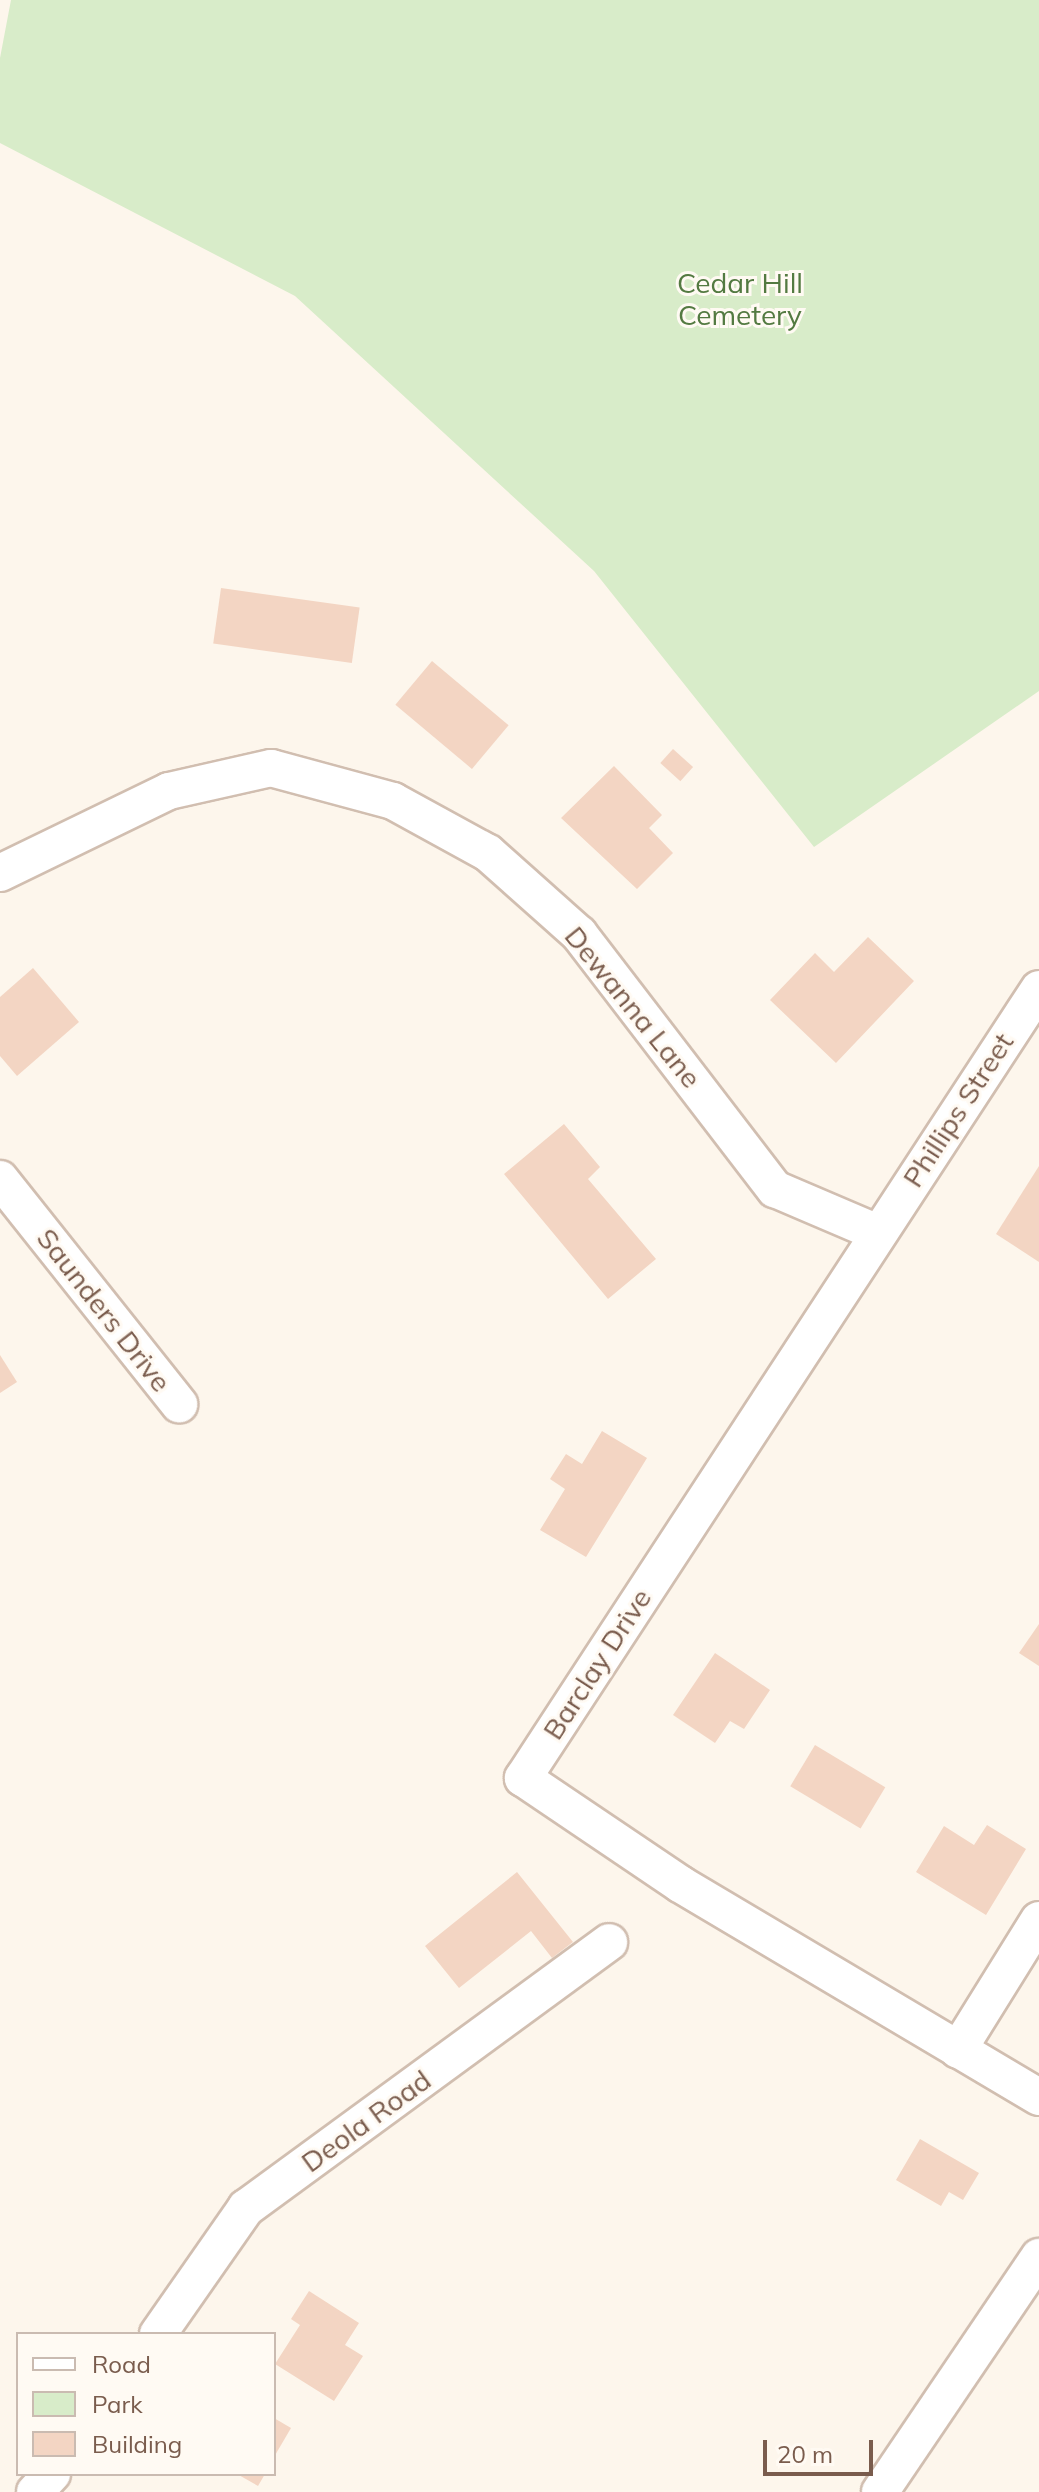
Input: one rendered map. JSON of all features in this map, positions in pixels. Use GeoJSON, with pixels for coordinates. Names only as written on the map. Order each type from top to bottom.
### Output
{"type":"FeatureCollection","features":[{"type":"Feature","properties":{"kind":"street","name":"Dewanna Lane"},"geometry":{"type":"LineString","coordinates":[[0,873],[169,791],[271,768],[393,801],[488,853],[579,934],[775,1189],[878,1233]]}},
{"type":"Feature","properties":{"kind":"street","name":"Phillips Street"},"geometry":{"type":"LineString","coordinates":[[878,1233],[1039,988]]}},
{"type":"Feature","properties":{"kind":"street","name":"Saunders Drive"},"geometry":{"type":"LineString","coordinates":[[0,1179],[179,1404]]}},
{"type":"Feature","properties":{"kind":"street","name":"Barclay Drive"},"geometry":{"type":"LineString","coordinates":[[878,1233],[523,1778],[680,1884],[1039,2097]]}},
{"type":"Feature","properties":{"kind":"street"},"geometry":{"type":"LineString","coordinates":[[958,2050],[1039,1920]]}},
{"type":"Feature","properties":{"kind":"street","name":"Deola Road"},"geometry":{"type":"LineString","coordinates":[[159,2332],[246,2208],[609,1942]]}},
{"type":"Feature","properties":{"kind":"street"},"geometry":{"type":"LineString","coordinates":[[880,2492],[1039,2257]]}},
{"type":"Feature","properties":{"kind":"street"},"geometry":{"type":"LineString","coordinates":[[35,2492],[50,2476]]}},
{"type":"Feature","properties":{"kind":"green space","name":"Cedar Hill Cemetery"},"geometry":{"type":"Polygon","coordinates":[[[11,0],[1039,0],[1039,691],[814,847],[594,571],[295,296],[0,143],[0,58],[11,0]]]}},
{"type":"Feature","properties":{"kind":"building"},"geometry":{"type":"Polygon","coordinates":[[[221,588],[360,607],[352,663],[213,643],[221,588]]]}},
{"type":"Feature","properties":{"kind":"building"},"geometry":{"type":"Polygon","coordinates":[[[432,661],[509,725],[472,769],[395,705],[432,661]]]}},
{"type":"Feature","properties":{"kind":"building"},"geometry":{"type":"Polygon","coordinates":[[[673,749],[693,767],[680,781],[660,763],[673,749]]]}},
{"type":"Feature","properties":{"kind":"building"},"geometry":{"type":"Polygon","coordinates":[[[614,766],[662,815],[649,828],[673,853],[637,889],[561,818],[614,766]]]}},
{"type":"Feature","properties":{"kind":"building"},"geometry":{"type":"Polygon","coordinates":[[[868,937],[914,981],[836,1063],[770,1000],[815,953],[834,972],[868,937]]]}},
{"type":"Feature","properties":{"kind":"building"},"geometry":{"type":"Polygon","coordinates":[[[33,968],[79,1022],[17,1076],[0,1056],[0,997],[33,968]]]}},
{"type":"Feature","properties":{"kind":"building"},"geometry":{"type":"Polygon","coordinates":[[[564,1124],[600,1167],[588,1179],[656,1259],[608,1299],[504,1174],[564,1124]]]}},
{"type":"Feature","properties":{"kind":"building"},"geometry":{"type":"Polygon","coordinates":[[[1039,1166],[1039,1262],[996,1234],[1039,1166]]]}},
{"type":"Feature","properties":{"kind":"building"},"geometry":{"type":"Polygon","coordinates":[[[0,1355],[17,1382],[0,1393],[0,1355]]]}},
{"type":"Feature","properties":{"kind":"building"},"geometry":{"type":"Polygon","coordinates":[[[602,1431],[647,1458],[586,1557],[540,1530],[565,1489],[550,1479],[566,1454],[582,1464],[602,1431]]]}},
{"type":"Feature","properties":{"kind":"building"},"geometry":{"type":"Polygon","coordinates":[[[1039,1624],[1039,1666],[1019,1653],[1039,1624]]]}},
{"type":"Feature","properties":{"kind":"building"},"geometry":{"type":"Polygon","coordinates":[[[715,1653],[770,1690],[744,1729],[730,1721],[715,1743],[673,1715],[715,1653]]]}},
{"type":"Feature","properties":{"kind":"building"},"geometry":{"type":"Polygon","coordinates":[[[815,1745],[885,1787],[861,1828],[790,1786],[815,1745]]]}},
{"type":"Feature","properties":{"kind":"building"},"geometry":{"type":"Polygon","coordinates":[[[987,1825],[1026,1849],[986,1915],[916,1872],[944,1826],[974,1845],[987,1825]]]}},
{"type":"Feature","properties":{"kind":"building"},"geometry":{"type":"Polygon","coordinates":[[[517,1872],[573,1942],[552,1958],[531,1931],[459,1988],[425,1946],[517,1872]]]}},
{"type":"Feature","properties":{"kind":"building"},"geometry":{"type":"Polygon","coordinates":[[[920,2139],[979,2173],[963,2200],[949,2192],[941,2206],[896,2180],[920,2139]]]}},
{"type":"Feature","properties":{"kind":"building"},"geometry":{"type":"Polygon","coordinates":[[[309,2291],[359,2323],[345,2345],[363,2356],[334,2401],[276,2365],[300,2325],[291,2319],[309,2291]]]}},
{"type":"Feature","properties":{"kind":"building"},"geometry":{"type":"Polygon","coordinates":[[[276,2419],[291,2428],[276,2454],[276,2419]]]}},
{"type":"Feature","properties":{"kind":"building"},"geometry":{"type":"Polygon","coordinates":[[[240,2476],[264,2476],[258,2486],[240,2476]]]}}]}
